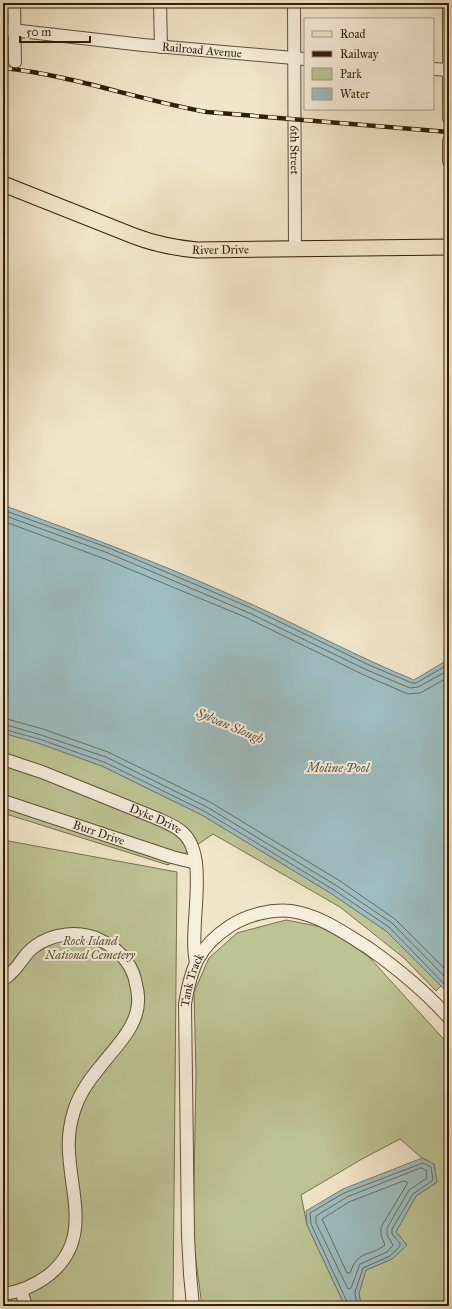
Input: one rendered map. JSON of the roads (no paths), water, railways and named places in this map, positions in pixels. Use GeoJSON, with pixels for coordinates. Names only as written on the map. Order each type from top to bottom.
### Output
{"type":"FeatureCollection","features":[{"type":"Feature","properties":{"kind":"main road","name":"River Drive"},"geometry":{"type":"LineString","coordinates":[[3,184],[134,236],[176,249],[449,247]]}},
{"type":"Feature","properties":{"kind":"street"},"geometry":{"type":"LineString","coordinates":[[14,3],[9,29],[15,62]]}},
{"type":"Feature","properties":{"kind":"street"},"geometry":{"type":"LineString","coordinates":[[160,3],[161,46]]}},
{"type":"Feature","properties":{"kind":"street","name":"6th Street"},"geometry":{"type":"LineString","coordinates":[[294,3],[299,58],[295,248]]}},
{"type":"Feature","properties":{"kind":"street"},"geometry":{"type":"LineString","coordinates":[[449,3],[449,118]]}},
{"type":"Feature","properties":{"kind":"street","name":"Railroad Avenue"},"geometry":{"type":"LineString","coordinates":[[9,29],[161,46],[299,58]]}},
{"type":"Feature","properties":{"kind":"street"},"geometry":{"type":"LineString","coordinates":[[434,69],[449,70]]}},
{"type":"Feature","properties":{"kind":"street"},"geometry":{"type":"LineString","coordinates":[[449,141],[449,161]]}},
{"type":"Feature","properties":{"kind":"street","name":"Dyke Drive"},"geometry":{"type":"LineString","coordinates":[[3,759],[86,789],[172,825],[183,833],[189,840],[194,852],[196,863],[193,951],[196,962]]}},
{"type":"Feature","properties":{"kind":"street","name":"Burr Drive"},"geometry":{"type":"LineString","coordinates":[[3,801],[172,857],[196,863]]}},
{"type":"Feature","properties":{"kind":"street","name":"Tank Track"},"geometry":{"type":"LineString","coordinates":[[193,1306],[188,1236],[185,1004],[192,971],[203,950],[225,930],[242,919],[257,914],[278,911],[290,911],[304,914],[325,922],[351,937],[394,966],[426,994],[449,1018]]}},
{"type":"Feature","properties":{"kind":"street"},"geometry":{"type":"LineString","coordinates":[[3,980],[13,972],[33,947],[44,941],[62,935],[84,935],[95,937],[114,947],[124,958],[131,967],[138,998],[137,1008],[132,1024],[126,1036],[93,1076],[78,1100],[74,1111],[68,1152],[76,1207],[76,1230],[73,1240],[66,1254],[52,1272],[35,1284],[21,1290],[3,1294]]}},
{"type":"Feature","properties":{"kind":"street"},"geometry":{"type":"LineString","coordinates":[[21,1290],[26,1306]]}},
{"type":"Feature","properties":{"kind":"water","name":"Moline Pool"},"geometry":{"type":"Polygon","coordinates":[[[3,505],[190,577],[414,680],[449,659],[449,994],[386,931],[332,894],[202,815],[102,766],[38,743],[3,733],[3,505]]]}},
{"type":"Feature","properties":{"kind":"water"},"geometry":{"type":"Polygon","coordinates":[[[422,1158],[434,1164],[437,1182],[416,1196],[396,1232],[407,1245],[392,1259],[366,1270],[359,1293],[361,1306],[345,1306],[307,1225],[306,1211],[343,1189],[422,1158]]]}},
{"type":"Feature","properties":{"kind":"railway"},"geometry":{"type":"LineString","coordinates":[[3,68],[54,76],[207,112],[449,132]]}},
{"type":"Feature","properties":{"kind":"water label","name":"Sylvan Slough"},"geometry":{"type":"Point","coordinates":[230,726]}},
{"type":"Feature","properties":{"kind":"park label","name":"Rock Island National Cemetery"},"geometry":{"type":"Point","coordinates":[90,948]}}]}
